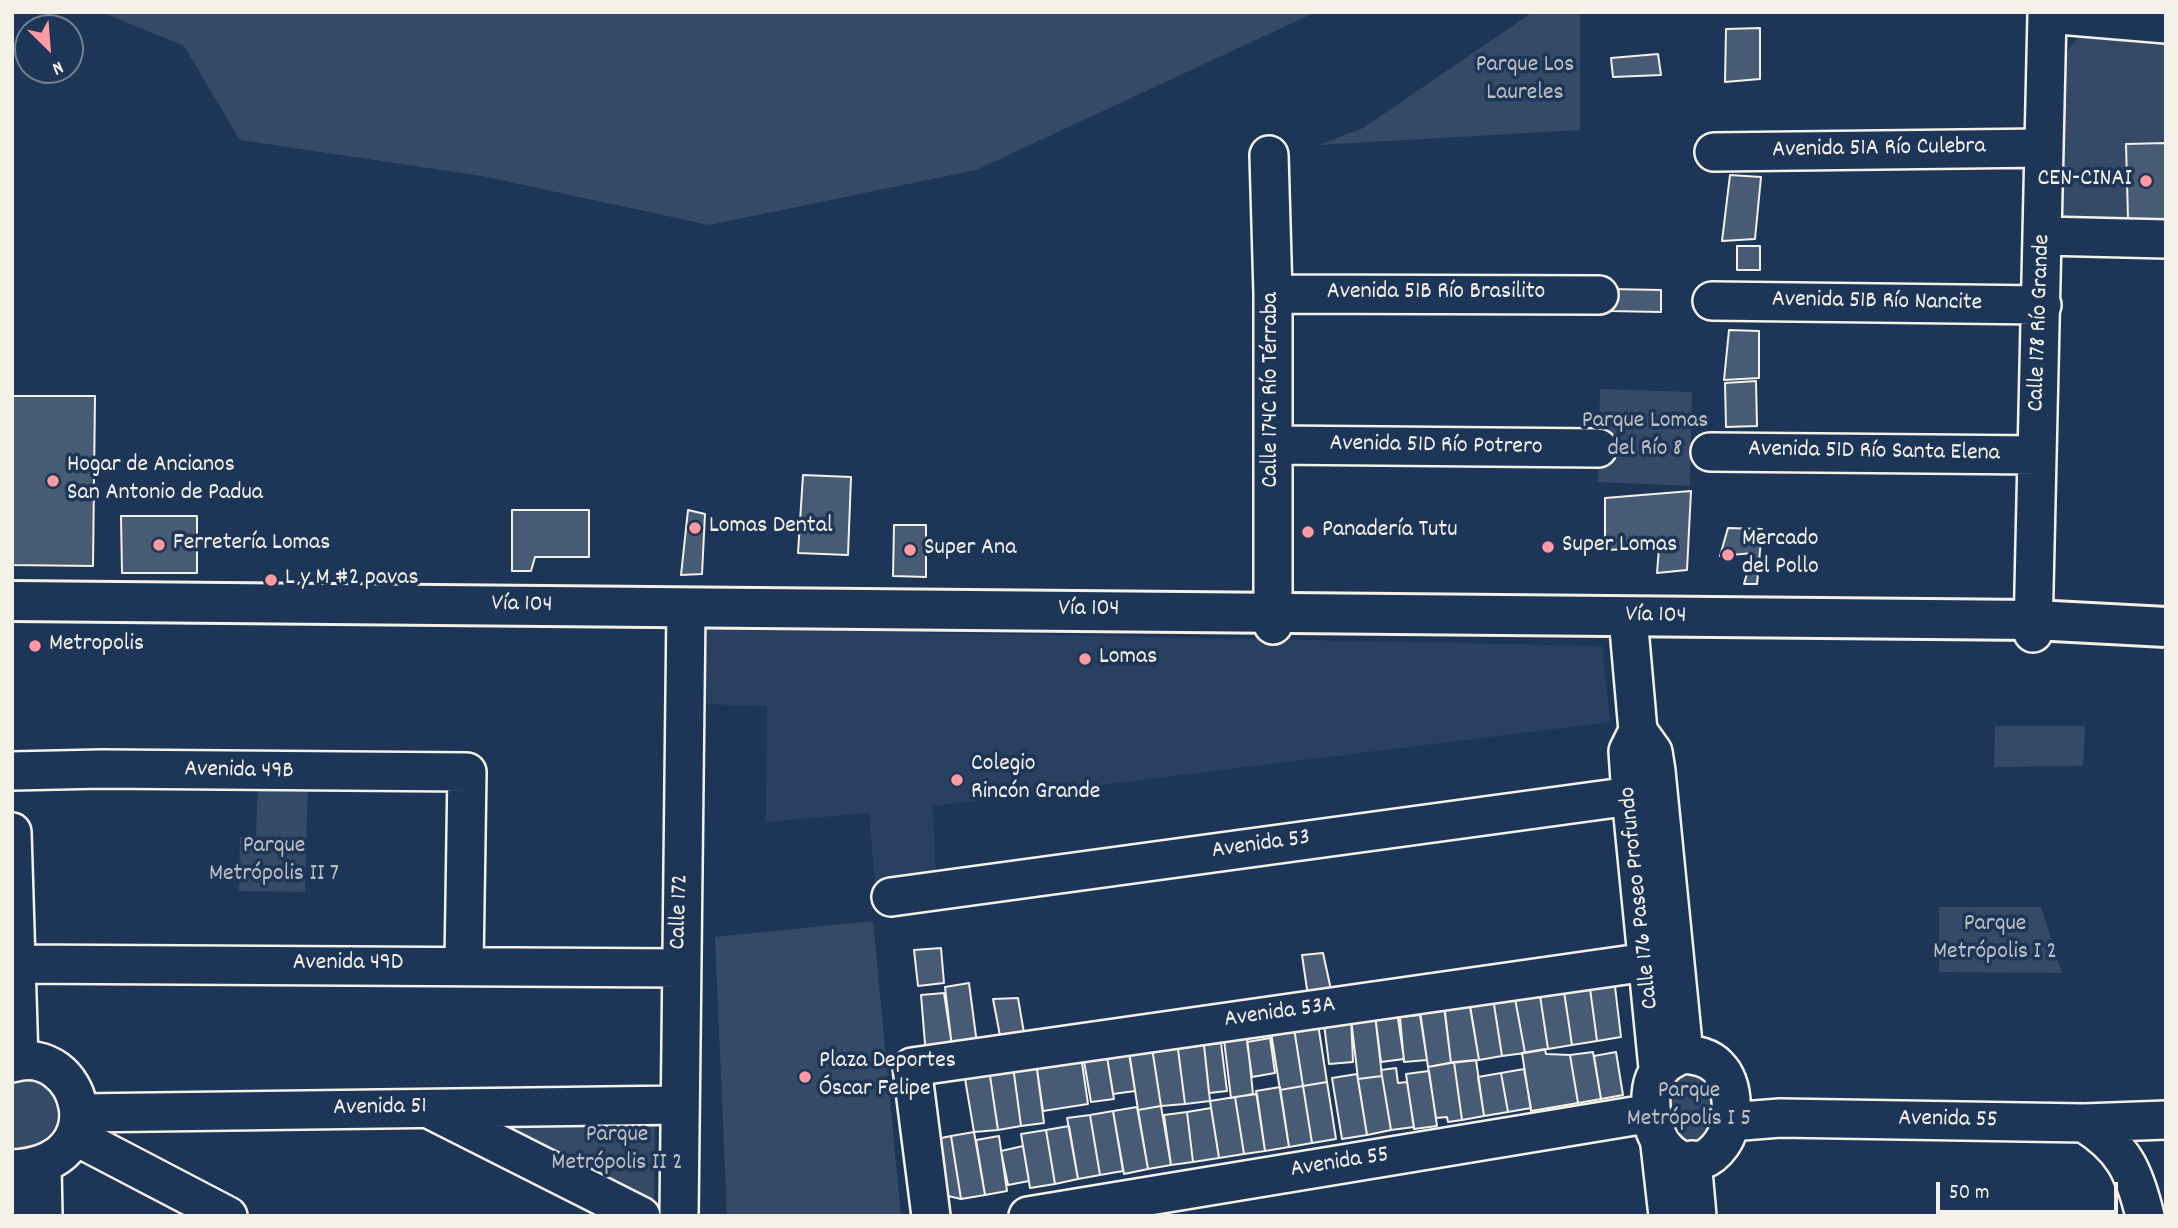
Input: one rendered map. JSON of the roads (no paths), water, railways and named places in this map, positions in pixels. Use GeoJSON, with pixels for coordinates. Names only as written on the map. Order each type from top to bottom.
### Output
{"type":"FeatureCollection","features":[{"type":"Feature","properties":{"kind":"main road","name":"Vía 104"},"geometry":{"type":"LineString","coordinates":[[12,601],[686,614]]}},
{"type":"Feature","properties":{"kind":"main road","name":"Vía 104"},"geometry":{"type":"LineString","coordinates":[[12,613],[686,614],[2166,627]]}},
{"type":"Feature","properties":{"kind":"main road","name":"Vía 104"},"geometry":{"type":"LineString","coordinates":[[2034,627],[2144,635],[2166,632]]}},
{"type":"Feature","properties":{"kind":"street"},"geometry":{"type":"LineString","coordinates":[[2047,14],[2166,24]]}},
{"type":"Feature","properties":{"kind":"street","name":"Calle 178 Río Grande"},"geometry":{"type":"LineString","coordinates":[[2034,627],[2047,14]]}},
{"type":"Feature","properties":{"kind":"street","name":"Avenida 51A Río Culebra"},"geometry":{"type":"LineString","coordinates":[[1714,152],[2044,148]]}},
{"type":"Feature","properties":{"kind":"street","name":"Calle 174C Río Térraba"},"geometry":{"type":"LineString","coordinates":[[1269,155],[1273,294],[1274,619]]}},
{"type":"Feature","properties":{"kind":"street"},"geometry":{"type":"LineString","coordinates":[[2044,236],[2166,239]]}},
{"type":"Feature","properties":{"kind":"street","name":"Avenida 51B Río Brasilito"},"geometry":{"type":"LineString","coordinates":[[1273,294],[1599,295]]}},
{"type":"Feature","properties":{"kind":"street","name":"Avenida 51B Río Nancite"},"geometry":{"type":"LineString","coordinates":[[1712,301],[2042,305]]}},
{"type":"Feature","properties":{"kind":"street","name":"Avenida 51D Río Potrero"},"geometry":{"type":"LineString","coordinates":[[1274,445],[1598,448]]}},
{"type":"Feature","properties":{"kind":"street","name":"Avenida 51D Río Santa Elena"},"geometry":{"type":"LineString","coordinates":[[1710,452],[2037,455]]}},
{"type":"Feature","properties":{"kind":"street","name":"Calle 172"},"geometry":{"type":"LineString","coordinates":[[679,1216],[686,614]]}},
{"type":"Feature","properties":{"kind":"street","name":"Calle 176 Paseo Profundo"},"geometry":{"type":"LineString","coordinates":[[1629,623],[1638,731],[1653,752],[1656,771],[1671,1061]]}},
{"type":"Feature","properties":{"kind":"street","name":"Calle 176 Paseo Profundo"},"geometry":{"type":"LineString","coordinates":[[1638,731],[1628,751],[1647,962],[1671,1061]]}},
{"type":"Feature","properties":{"kind":"street","name":"Avenida 49B"},"geometry":{"type":"LineString","coordinates":[[12,771],[467,772],[464,965]]}},
{"type":"Feature","properties":{"kind":"street","name":"Avenida 53"},"geometry":{"type":"LineString","coordinates":[[891,897],[1631,796]]}},
{"type":"Feature","properties":{"kind":"street"},"geometry":{"type":"LineString","coordinates":[[12,832],[17,964],[16,1062],[37,1062],[54,1069],[72,1086],[78,1125],[61,1156],[22,1172]]}},
{"type":"Feature","properties":{"kind":"street","name":"Avenida 53A"},"geometry":{"type":"LineString","coordinates":[[931,1216],[912,1067],[1647,962]]}},
{"type":"Feature","properties":{"kind":"street","name":"Avenida 49D"},"geometry":{"type":"LineString","coordinates":[[17,964],[680,968]]}},
{"type":"Feature","properties":{"kind":"street"},"geometry":{"type":"LineString","coordinates":[[1668,1139],[1715,1152],[1724,1141],[1730,1122],[1729,1087],[1718,1067],[1699,1055],[1671,1061],[1652,1082],[1668,1139],[1697,1216]]}},
{"type":"Feature","properties":{"kind":"street","name":"Avenida 51"},"geometry":{"type":"LineString","coordinates":[[78,1125],[427,1108],[680,1105]]}},
{"type":"Feature","properties":{"kind":"street"},"geometry":{"type":"LineString","coordinates":[[427,1108],[641,1216]]}},
{"type":"Feature","properties":{"kind":"street","name":"Avenida 55"},"geometry":{"type":"LineString","coordinates":[[1730,1122],[1780,1118],[2084,1123],[2166,1120]]}},
{"type":"Feature","properties":{"kind":"street"},"geometry":{"type":"LineString","coordinates":[[2084,1123],[2111,1140],[2139,1191],[2145,1216]]}},
{"type":"Feature","properties":{"kind":"street"},"geometry":{"type":"LineString","coordinates":[[78,1125],[228,1216]]}},
{"type":"Feature","properties":{"kind":"street"},"geometry":{"type":"LineString","coordinates":[[1668,1139],[1668,1216]]}},
{"type":"Feature","properties":{"kind":"street","name":"Avenida 55"},"geometry":{"type":"LineString","coordinates":[[1028,1216],[1668,1139]]}},
{"type":"Feature","properties":{"kind":"street"},"geometry":{"type":"LineString","coordinates":[[16,1216],[22,1172]]}},
{"type":"Feature","properties":{"kind":"street"},"geometry":{"type":"LineString","coordinates":[[22,1172],[43,1216]]}},
{"type":"Feature","properties":{"kind":"place","name":"CEN-CINAI"},"geometry":{"type":"Point","coordinates":[2146,181]}},
{"type":"Feature","properties":{"kind":"place","name":"Hogar de Ancianos San Antonio de Padua"},"geometry":{"type":"Point","coordinates":[53,481]}},
{"type":"Feature","properties":{"kind":"place","name":"Lomas Dental"},"geometry":{"type":"Point","coordinates":[695,528]}},
{"type":"Feature","properties":{"kind":"place","name":"Panadería Tutu"},"geometry":{"type":"Point","coordinates":[1308,532]}},
{"type":"Feature","properties":{"kind":"place","name":"Ferretería Lomas"},"geometry":{"type":"Point","coordinates":[159,545]}},
{"type":"Feature","properties":{"kind":"place","name":"Super Lomas"},"geometry":{"type":"Point","coordinates":[1548,547]}},
{"type":"Feature","properties":{"kind":"place","name":"Super Ana"},"geometry":{"type":"Point","coordinates":[910,550]}},
{"type":"Feature","properties":{"kind":"place","name":"Mercado del Pollo"},"geometry":{"type":"Point","coordinates":[1728,555]}},
{"type":"Feature","properties":{"kind":"place","name":"L y M #2 pavas"},"geometry":{"type":"Point","coordinates":[271,580]}},
{"type":"Feature","properties":{"kind":"place","name":"Metropolis"},"geometry":{"type":"Point","coordinates":[35,646]}},
{"type":"Feature","properties":{"kind":"place","name":"Lomas"},"geometry":{"type":"Point","coordinates":[1085,659]}},
{"type":"Feature","properties":{"kind":"place","name":"Colegio Rincón Grande"},"geometry":{"type":"Point","coordinates":[957,780]}},
{"type":"Feature","properties":{"kind":"place","name":"Plaza Deportes Óscar Felipe"},"geometry":{"type":"Point","coordinates":[805,1077]}},
{"type":"Feature","properties":{"kind":"park label","name":"Parque Los Laureles"},"geometry":{"type":"Point","coordinates":[1525,81]}},
{"type":"Feature","properties":{"kind":"park label","name":"Parque Lomas del Río 8"},"geometry":{"type":"Point","coordinates":[1645,437]}},
{"type":"Feature","properties":{"kind":"park label","name":"Parque Metrópolis II 7"},"geometry":{"type":"Point","coordinates":[274,862]}},
{"type":"Feature","properties":{"kind":"park label","name":"Parque Metrópolis I 2"},"geometry":{"type":"Point","coordinates":[1995,940]}},
{"type":"Feature","properties":{"kind":"park label","name":"Parque Metrópolis I 5"},"geometry":{"type":"Point","coordinates":[1689,1107]}},
{"type":"Feature","properties":{"kind":"park label","name":"Parque Metrópolis II 2"},"geometry":{"type":"Point","coordinates":[617,1151]}}]}
